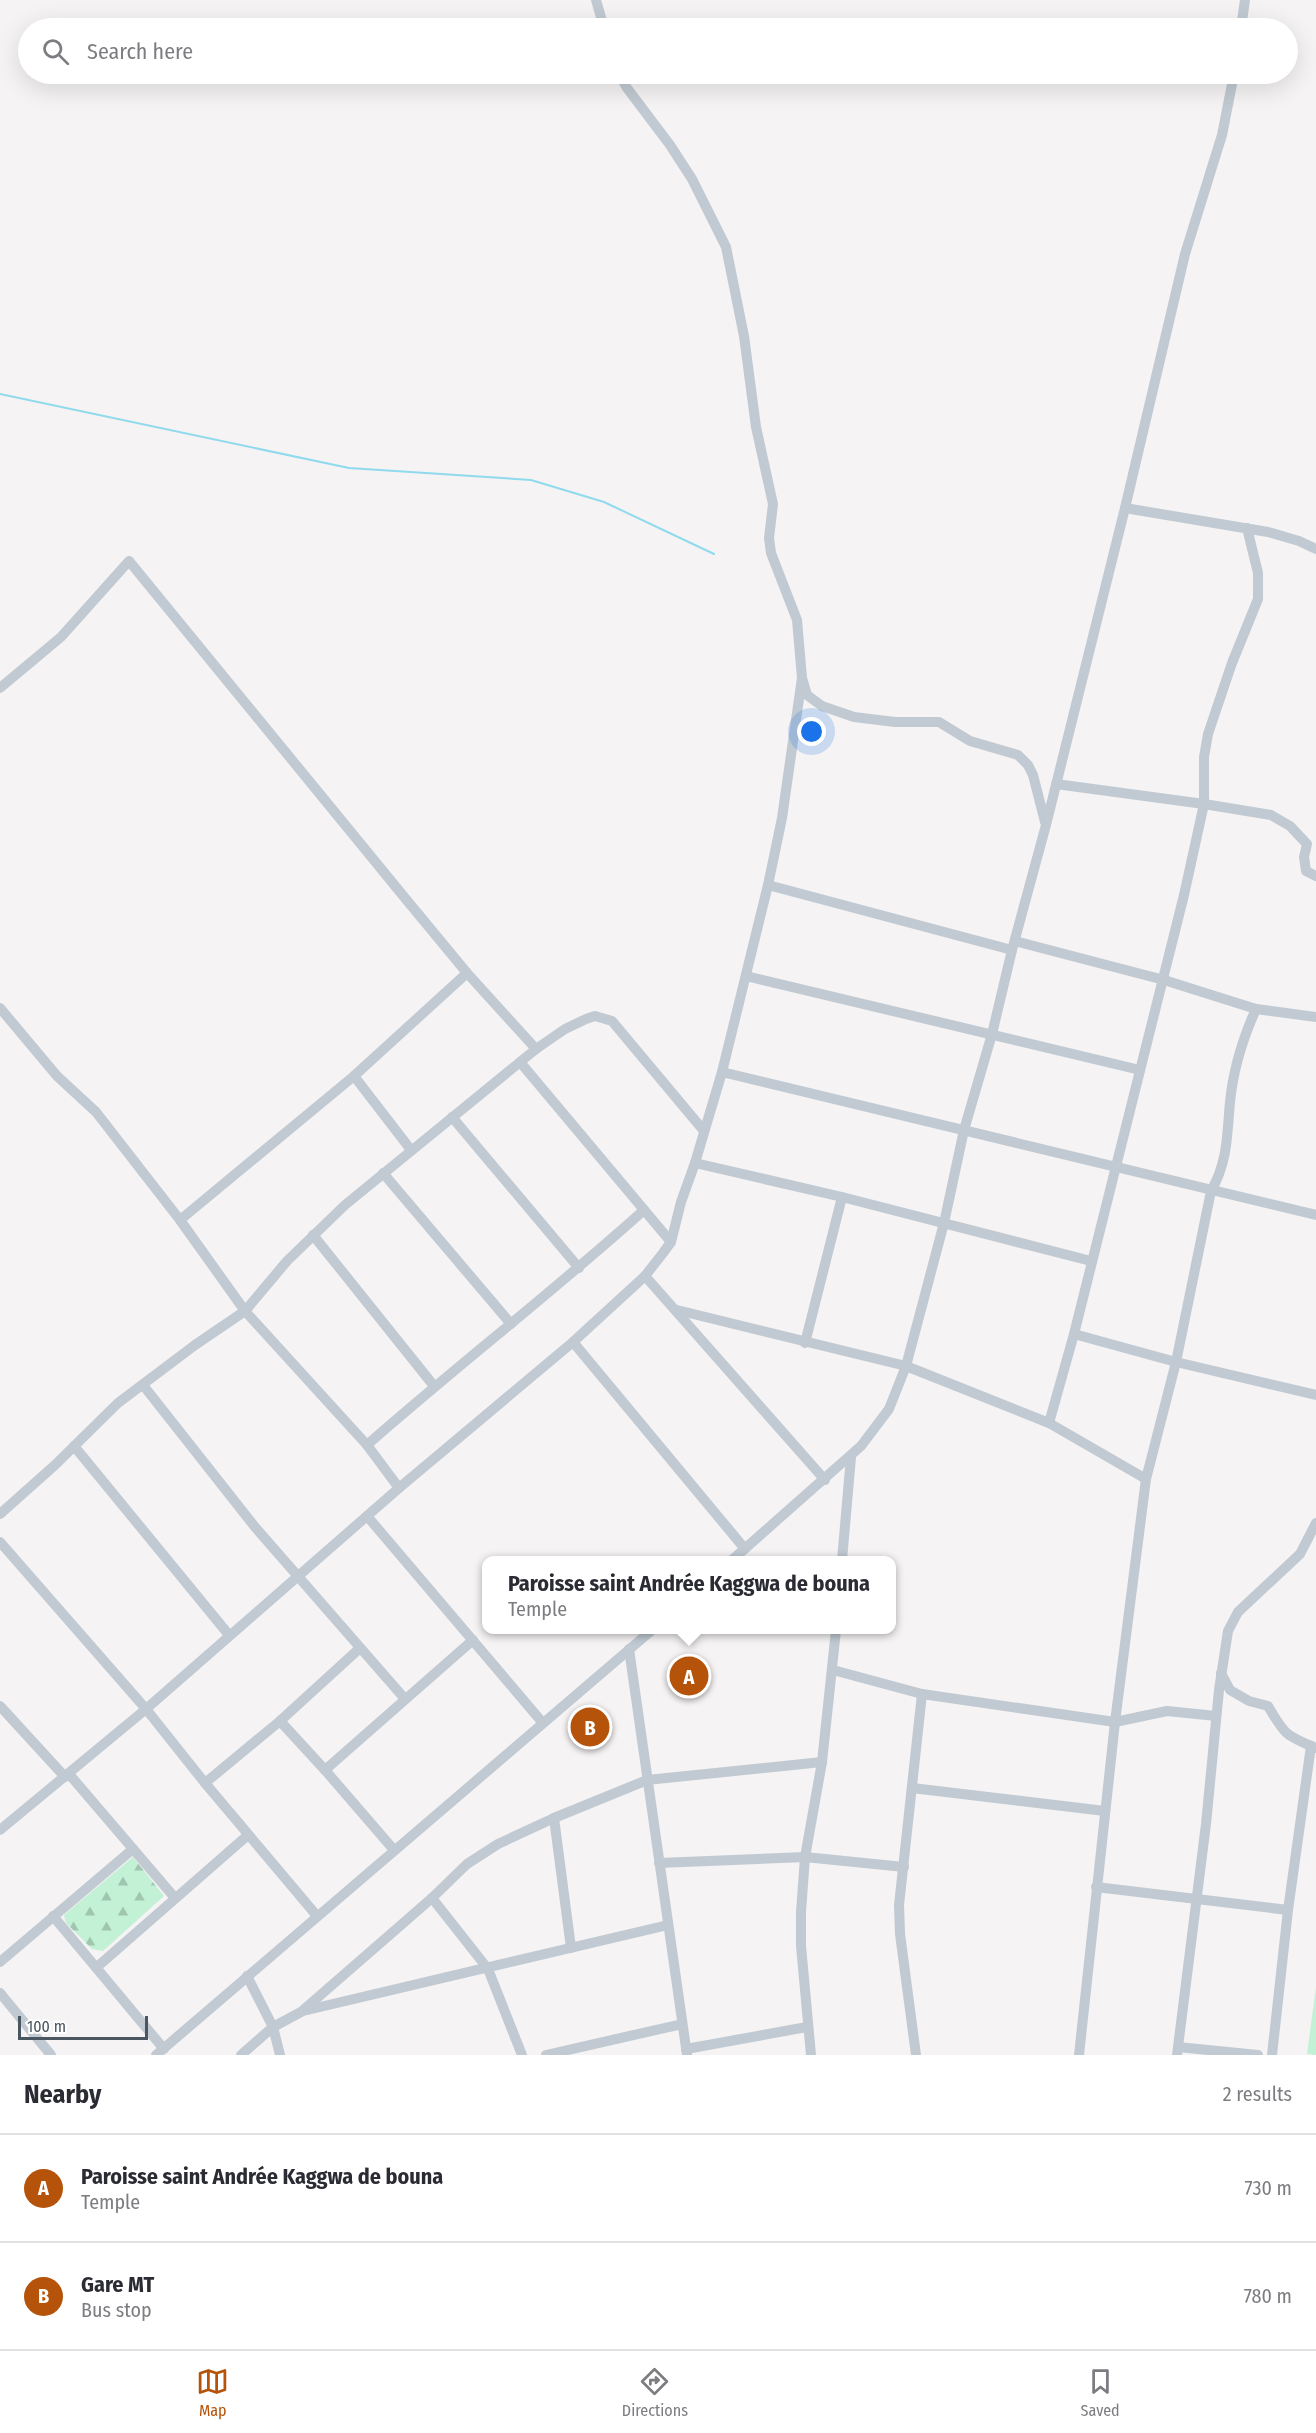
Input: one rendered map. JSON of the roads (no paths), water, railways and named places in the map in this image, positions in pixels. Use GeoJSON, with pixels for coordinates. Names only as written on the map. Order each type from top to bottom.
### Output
{"type":"FeatureCollection","features":[{"type":"Feature","properties":{"kind":"street"},"geometry":{"type":"LineString","coordinates":[[596,0],[601,18]]}},
{"type":"Feature","properties":{"kind":"street"},"geometry":{"type":"LineString","coordinates":[[1242,18],[1245,0]]}},
{"type":"Feature","properties":{"kind":"street"},"geometry":{"type":"LineString","coordinates":[[625,84],[693,179],[726,247],[744,336],[756,427],[773,504],[770,531],[771,553],[797,620],[802,678],[806,691],[812,700],[839,713],[886,722],[939,722],[970,741],[1020,757],[1028,765],[1033,775],[1046,825]]}},
{"type":"Feature","properties":{"kind":"street"},"geometry":{"type":"LineString","coordinates":[[737,1556],[825,1480],[872,1434],[888,1409],[906,1366],[944,1223],[964,1130],[993,1034],[1013,945],[1046,825],[1125,508],[1182,265],[1215,162],[1232,84]]}},
{"type":"Feature","properties":{"kind":"street"},"geometry":{"type":"LineString","coordinates":[[1125,508],[1247,528],[1299,541],[1316,549]]}},
{"type":"Feature","properties":{"kind":"street"},"geometry":{"type":"LineString","coordinates":[[1049,1423],[1074,1334],[1114,1167],[1164,980],[1204,804],[1204,757],[1208,734],[1232,663],[1258,599],[1258,573],[1247,528]]}},
{"type":"Feature","properties":{"kind":"street"},"geometry":{"type":"LineString","coordinates":[[0,688],[61,637],[129,561],[467,973],[536,1049]]}},
{"type":"Feature","properties":{"kind":"street"},"geometry":{"type":"LineString","coordinates":[[0,1830],[146,1709],[399,1488],[573,1342],[645,1276],[671,1242],[681,1202],[722,1072],[768,885],[782,818],[802,678]]}},
{"type":"Feature","properties":{"kind":"street"},"geometry":{"type":"LineString","coordinates":[[1056,784],[1271,815],[1295,830],[1307,844],[1304,857],[1306,871],[1316,876]]}},
{"type":"Feature","properties":{"kind":"street"},"geometry":{"type":"LineString","coordinates":[[768,885],[1164,980],[1256,1009],[1316,1017]]}},
{"type":"Feature","properties":{"kind":"street"},"geometry":{"type":"LineString","coordinates":[[180,1220],[354,1076],[467,973]]}},
{"type":"Feature","properties":{"kind":"street"},"geometry":{"type":"LineString","coordinates":[[746,976],[1140,1070]]}},
{"type":"Feature","properties":{"kind":"street"},"geometry":{"type":"LineString","coordinates":[[0,1008],[57,1076],[96,1112],[180,1220],[245,1311],[367,1445],[399,1488]]}},
{"type":"Feature","properties":{"kind":"street"},"geometry":{"type":"LineString","coordinates":[[1079,2055],[1115,1722],[1146,1479],[1176,1362],[1211,1191],[1227,1154],[1230,1102],[1235,1070],[1256,1009]]}},
{"type":"Feature","properties":{"kind":"street"},"geometry":{"type":"LineString","coordinates":[[0,1514],[74,1446],[102,1416],[245,1311],[313,1235],[383,1173],[536,1049],[565,1029],[595,1016],[612,1022],[704,1131]]}},
{"type":"Feature","properties":{"kind":"street"},"geometry":{"type":"LineString","coordinates":[[520,1062],[671,1242]]}},
{"type":"Feature","properties":{"kind":"street"},"geometry":{"type":"LineString","coordinates":[[722,1072],[1316,1215]]}},
{"type":"Feature","properties":{"kind":"street"},"geometry":{"type":"LineString","coordinates":[[354,1076],[411,1150]]}},
{"type":"Feature","properties":{"kind":"street"},"geometry":{"type":"LineString","coordinates":[[452,1118],[579,1268]]}},
{"type":"Feature","properties":{"kind":"street"},"geometry":{"type":"LineString","coordinates":[[695,1163],[842,1197],[1091,1261]]}},
{"type":"Feature","properties":{"kind":"street"},"geometry":{"type":"LineString","coordinates":[[383,1173],[511,1324]]}},
{"type":"Feature","properties":{"kind":"street"},"geometry":{"type":"LineString","coordinates":[[805,1343],[842,1197]]}},
{"type":"Feature","properties":{"kind":"street"},"geometry":{"type":"LineString","coordinates":[[367,1445],[434,1386],[579,1268],[644,1210]]}},
{"type":"Feature","properties":{"kind":"street"},"geometry":{"type":"LineString","coordinates":[[313,1235],[434,1386]]}},
{"type":"Feature","properties":{"kind":"street"},"geometry":{"type":"LineString","coordinates":[[645,1276],[825,1480]]}},
{"type":"Feature","properties":{"kind":"street"},"geometry":{"type":"LineString","coordinates":[[677,1310],[906,1366],[1049,1423],[1146,1479]]}},
{"type":"Feature","properties":{"kind":"street"},"geometry":{"type":"LineString","coordinates":[[1074,1334],[1176,1362],[1316,1395]]}},
{"type":"Feature","properties":{"kind":"street"},"geometry":{"type":"LineString","coordinates":[[573,1342],[745,1549]]}},
{"type":"Feature","properties":{"kind":"street"},"geometry":{"type":"LineString","coordinates":[[143,1385],[298,1578],[405,1699]]}},
{"type":"Feature","properties":{"kind":"street"},"geometry":{"type":"LineString","coordinates":[[74,1446],[229,1635]]}},
{"type":"Feature","properties":{"kind":"street"},"geometry":{"type":"LineString","coordinates":[[842,1556],[850,1457]]}},
{"type":"Feature","properties":{"kind":"street"},"geometry":{"type":"LineString","coordinates":[[367,1516],[542,1722]]}},
{"type":"Feature","properties":{"kind":"street"},"geometry":{"type":"LineString","coordinates":[[1258,2055],[1178,2051],[1226,1640],[1231,1622],[1262,1588],[1300,1554],[1316,1524]]}},
{"type":"Feature","properties":{"kind":"street"},"geometry":{"type":"LineString","coordinates":[[0,1542],[146,1709],[317,1916]]}},
{"type":"Feature","properties":{"kind":"street"},"geometry":{"type":"LineString","coordinates":[[54,1916],[97,1967],[160,2052],[646,1634]]}},
{"type":"Feature","properties":{"kind":"street"},"geometry":{"type":"LineString","coordinates":[[811,2055],[801,1946],[801,1912],[805,1857],[822,1762],[836,1634]]}},
{"type":"Feature","properties":{"kind":"street"},"geometry":{"type":"LineString","coordinates":[[325,1770],[473,1640]]}},
{"type":"Feature","properties":{"kind":"street"},"geometry":{"type":"LineString","coordinates":[[205,1783],[280,1721],[360,1648]]}},
{"type":"Feature","properties":{"kind":"street"},"geometry":{"type":"LineString","coordinates":[[629,1649],[686,2052],[807,2026]]}},
{"type":"Feature","properties":{"kind":"street"},"geometry":{"type":"LineString","coordinates":[[833,1670],[922,1694],[1115,1722],[1167,1711],[1216,1716]]}},
{"type":"Feature","properties":{"kind":"street"},"geometry":{"type":"LineString","coordinates":[[1221,1673],[1230,1690],[1250,1701],[1268,1706],[1277,1721],[1293,1739],[1314,1747],[1288,1910],[1272,2055]]}},
{"type":"Feature","properties":{"kind":"street"},"geometry":{"type":"LineString","coordinates":[[916,2055],[900,1934],[899,1905],[922,1694]]}},
{"type":"Feature","properties":{"kind":"street"},"geometry":{"type":"LineString","coordinates":[[0,1706],[67,1775],[175,1898]]}},
{"type":"Feature","properties":{"kind":"street"},"geometry":{"type":"LineString","coordinates":[[280,1721],[394,1850]]}},
{"type":"Feature","properties":{"kind":"street"},"geometry":{"type":"LineString","coordinates":[[301,2012],[432,1898],[467,1864],[498,1844],[647,1780],[822,1762]]}},
{"type":"Feature","properties":{"kind":"street"},"geometry":{"type":"LineString","coordinates":[[912,1788],[1105,1811]]}},
{"type":"Feature","properties":{"kind":"street"},"geometry":{"type":"LineString","coordinates":[[554,1818],[571,1948]]}},
{"type":"Feature","properties":{"kind":"street"},"geometry":{"type":"LineString","coordinates":[[97,1967],[248,1835]]}},
{"type":"Feature","properties":{"kind":"street"},"geometry":{"type":"LineString","coordinates":[[0,1962],[133,1849]]}},
{"type":"Feature","properties":{"kind":"street"},"geometry":{"type":"LineString","coordinates":[[659,1863],[805,1857],[904,1867]]}},
{"type":"Feature","properties":{"kind":"street"},"geometry":{"type":"LineString","coordinates":[[1096,1887],[1288,1910]]}},
{"type":"Feature","properties":{"kind":"street"},"geometry":{"type":"LineString","coordinates":[[432,1898],[488,1969],[522,2055]]}},
{"type":"Feature","properties":{"kind":"street"},"geometry":{"type":"LineString","coordinates":[[241,2055],[273,2026],[301,2012],[668,1925]]}},
{"type":"Feature","properties":{"kind":"street"},"geometry":{"type":"LineString","coordinates":[[247,1976],[273,2026],[280,2055]]}},
{"type":"Feature","properties":{"kind":"street"},"geometry":{"type":"LineString","coordinates":[[0,1993],[51,2055]]}},
{"type":"Feature","properties":{"kind":"street"},"geometry":{"type":"LineString","coordinates":[[546,2055],[573,2052],[682,2024]]}},
{"type":"Feature","properties":{"kind":"waterway"},"geometry":{"type":"LineString","coordinates":[[0,394],[349,468],[531,480],[604,502],[714,554]]}},
{"type":"Feature","properties":{"kind":"place","name":"Paroisse saint Andrée Kaggwa de bouna"},"geometry":{"type":"Point","coordinates":[689,1676]}},
{"type":"Feature","properties":{"kind":"place","name":"Gare MT"},"geometry":{"type":"Point","coordinates":[590,1727]}}]}
